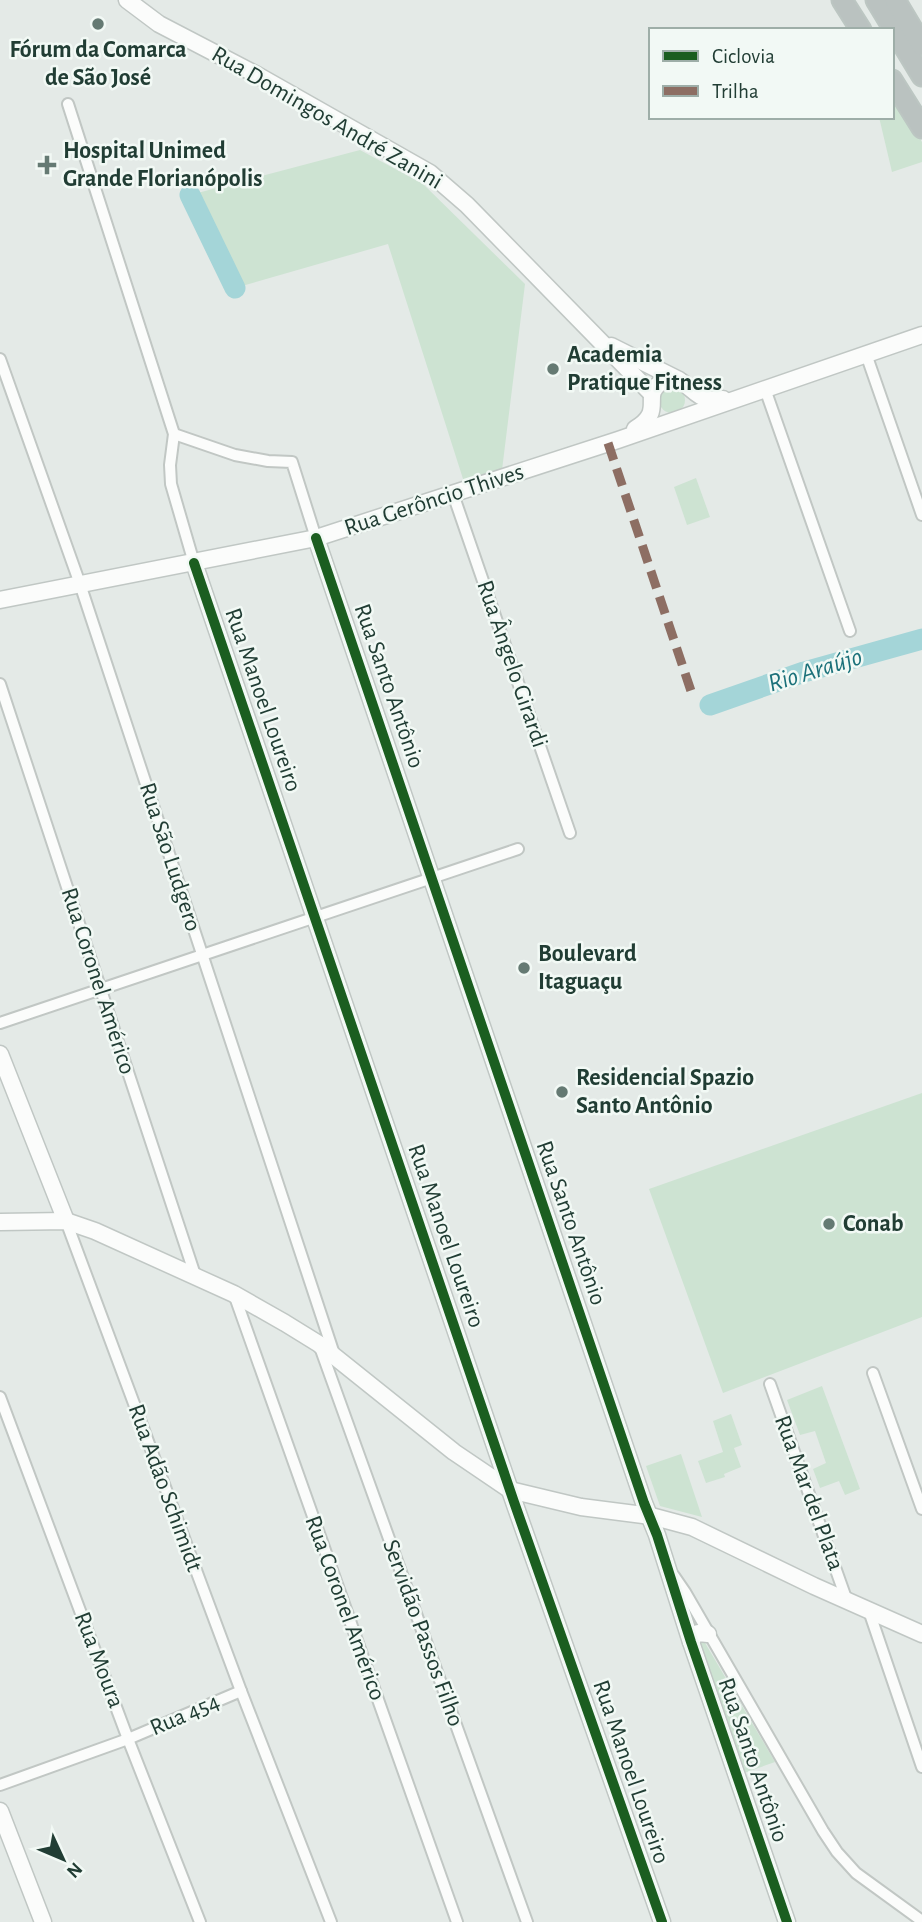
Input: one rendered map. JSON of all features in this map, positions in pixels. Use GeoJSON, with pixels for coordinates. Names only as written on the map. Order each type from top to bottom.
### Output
{"type":"FeatureCollection","features":[{"type":"Feature","properties":{"kind":"highway"},"geometry":{"type":"LineString","coordinates":[[842,0],[862,28]]}},
{"type":"Feature","properties":{"kind":"highway"},"geometry":{"type":"LineString","coordinates":[[851,0],[862,28]]}},
{"type":"Feature","properties":{"kind":"highway"},"geometry":{"type":"LineString","coordinates":[[876,0],[893,28]]}},
{"type":"Feature","properties":{"kind":"highway"},"geometry":{"type":"LineString","coordinates":[[895,0],[922,45]]}},
{"type":"Feature","properties":{"kind":"highway"},"geometry":{"type":"LineString","coordinates":[[894,30],[922,76]]}},
{"type":"Feature","properties":{"kind":"highway"},"geometry":{"type":"LineString","coordinates":[[894,83],[922,128]]}},
{"type":"Feature","properties":{"kind":"street","name":"Rua Domingos André Zanini"},"geometry":{"type":"LineString","coordinates":[[127,0],[159,24],[257,75],[430,173],[467,205],[603,342],[652,401]]}},
{"type":"Feature","properties":{"kind":"street","name":"Rua Manoel Loureiro"},"geometry":{"type":"LineString","coordinates":[[68,104],[174,435],[170,484],[194,563],[510,1490],[662,1922]]}},
{"type":"Feature","properties":{"kind":"street"},"geometry":{"type":"LineString","coordinates":[[603,342],[684,383],[705,399],[733,399],[922,334]]}},
{"type":"Feature","properties":{"kind":"street"},"geometry":{"type":"LineString","coordinates":[[866,354],[922,515]]}},
{"type":"Feature","properties":{"kind":"street","name":"Rua São Ludgero"},"geometry":{"type":"LineString","coordinates":[[0,359],[80,584],[335,1357]]}},
{"type":"Feature","properties":{"kind":"street"},"geometry":{"type":"LineString","coordinates":[[618,440],[643,425],[650,417],[652,401],[660,383],[666,380],[684,383],[691,392],[693,402],[689,412],[680,419],[663,418],[652,401]]}},
{"type":"Feature","properties":{"kind":"street"},"geometry":{"type":"LineString","coordinates":[[765,388],[850,631]]}},
{"type":"Feature","properties":{"kind":"street","name":"Rua Gerôncio Thives"},"geometry":{"type":"LineString","coordinates":[[0,600],[316,538],[618,440],[733,399]]}},
{"type":"Feature","properties":{"kind":"street","name":"Rua Santo Antônio"},"geometry":{"type":"LineString","coordinates":[[174,435],[235,455],[268,461],[291,461],[644,1503],[651,1516],[786,1922]]}},
{"type":"Feature","properties":{"kind":"street","name":"Rua Ângelo Girardi"},"geometry":{"type":"LineString","coordinates":[[453,494],[570,833]]}},
{"type":"Feature","properties":{"kind":"street","name":"Rua Coronel Américo"},"geometry":{"type":"LineString","coordinates":[[0,684],[197,1278]]}},
{"type":"Feature","properties":{"kind":"street"},"geometry":{"type":"LineString","coordinates":[[0,1023],[518,849]]}},
{"type":"Feature","properties":{"kind":"street","name":"Rua Adão Schimidt"},"geometry":{"type":"LineString","coordinates":[[0,1054],[8,1091],[66,1222],[241,1691],[331,1922]]}},
{"type":"Feature","properties":{"kind":"street"},"geometry":{"type":"LineString","coordinates":[[0,1222],[66,1222],[108,1236],[263,1309],[319,1344],[454,1452],[510,1490],[581,1507],[651,1516],[692,1527],[922,1634]]}},
{"type":"Feature","properties":{"kind":"street","name":"Rua Coronel Américo"},"geometry":{"type":"LineString","coordinates":[[234,1294],[457,1922]]}},
{"type":"Feature","properties":{"kind":"street","name":"Servidão Passos Filho"},"geometry":{"type":"LineString","coordinates":[[319,1344],[527,1922]]}},
{"type":"Feature","properties":{"kind":"street"},"geometry":{"type":"LineString","coordinates":[[873,1373],[922,1509]]}},
{"type":"Feature","properties":{"kind":"street","name":"Rua Mar del Plata"},"geometry":{"type":"LineString","coordinates":[[770,1384],[847,1601]]}},
{"type":"Feature","properties":{"kind":"street","name":"Rua Moura"},"geometry":{"type":"LineString","coordinates":[[0,1397],[128,1739],[200,1922]]}},
{"type":"Feature","properties":{"kind":"street"},"geometry":{"type":"LineString","coordinates":[[668,1567],[837,1852],[856,1874],[921,1921]]}},
{"type":"Feature","properties":{"kind":"street"},"geometry":{"type":"LineString","coordinates":[[869,1611],[922,1767]]}},
{"type":"Feature","properties":{"kind":"street"},"geometry":{"type":"LineString","coordinates":[[691,1642],[698,1633],[708,1634]]}},
{"type":"Feature","properties":{"kind":"street","name":"Rua 454"},"geometry":{"type":"LineString","coordinates":[[0,1785],[128,1739],[241,1691]]}},
{"type":"Feature","properties":{"kind":"street"},"geometry":{"type":"LineString","coordinates":[[0,1811],[43,1922]]}},
{"type":"Feature","properties":{"kind":"green space"},"geometry":{"type":"Polygon","coordinates":[[[894,96],[922,142],[922,162],[892,172],[879,119],[894,119],[894,96]]]}},
{"type":"Feature","properties":{"kind":"green space"},"geometry":{"type":"Polygon","coordinates":[[[360,150],[423,184],[525,284],[502,470],[464,482],[388,244],[235,288],[190,195],[360,150]]]}},
{"type":"Feature","properties":{"kind":"green space"},"geometry":{"type":"Polygon","coordinates":[[[672,387],[681,391],[685,400],[681,409],[672,413],[663,409],[659,400],[663,391],[672,387]]]}},
{"type":"Feature","properties":{"kind":"green space"},"geometry":{"type":"Polygon","coordinates":[[[696,478],[710,517],[687,525],[674,487],[696,478]]]}},
{"type":"Feature","properties":{"kind":"green space"},"geometry":{"type":"Polygon","coordinates":[[[922,1093],[922,1317],[723,1393],[649,1189],[922,1093]]]}},
{"type":"Feature","properties":{"kind":"green space"},"geometry":{"type":"Polygon","coordinates":[[[822,1386],[860,1489],[845,1495],[839,1481],[820,1488],[813,1469],[826,1463],[815,1431],[800,1435],[787,1400],[822,1386]]]}},
{"type":"Feature","properties":{"kind":"green space"},"geometry":{"type":"Polygon","coordinates":[[[731,1414],[742,1445],[734,1448],[741,1467],[724,1474],[725,1477],[706,1483],[698,1461],[723,1452],[713,1421],[731,1414]]]}},
{"type":"Feature","properties":{"kind":"green space"},"geometry":{"type":"Polygon","coordinates":[[[681,1454],[702,1517],[660,1506],[646,1466],[681,1454]]]}},
{"type":"Feature","properties":{"kind":"green space"},"geometry":{"type":"Polygon","coordinates":[[[701,1636],[775,1762],[744,1773],[696,1638],[701,1636]]]}},
{"type":"Feature","properties":{"kind":"waterway","name":"Rio Araújo"},"geometry":{"type":"LineString","coordinates":[[190,195],[235,288]]}},
{"type":"Feature","properties":{"kind":"waterway","name":"Rio Araújo"},"geometry":{"type":"LineString","coordinates":[[710,705],[804,672],[922,639]]}},
{"type":"Feature","properties":{"kind":"marked path"},"geometry":{"type":"LineString","coordinates":[[608,443],[693,697]]}},
{"type":"Feature","properties":{"kind":"cycle path"},"geometry":{"type":"LineString","coordinates":[[316,538],[787,1922]]}},
{"type":"Feature","properties":{"kind":"cycle path"},"geometry":{"type":"LineString","coordinates":[[194,563],[514,1502],[662,1922]]}},
{"type":"Feature","properties":{"kind":"place","name":"Fórum da Comarca de São José"},"geometry":{"type":"Point","coordinates":[98,24]}},
{"type":"Feature","properties":{"kind":"place","name":"Hospital Unimed Grande Florianópolis"},"geometry":{"type":"Point","coordinates":[47,165]}},
{"type":"Feature","properties":{"kind":"place","name":"Academia Pratique Fitness"},"geometry":{"type":"Point","coordinates":[553,369]}},
{"type":"Feature","properties":{"kind":"place","name":"Boulevard Itaguaçu"},"geometry":{"type":"Point","coordinates":[524,968]}},
{"type":"Feature","properties":{"kind":"place","name":"Residencial Spazio Santo Antônio"},"geometry":{"type":"Point","coordinates":[562,1092]}},
{"type":"Feature","properties":{"kind":"place","name":"Conab"},"geometry":{"type":"Point","coordinates":[829,1224]}}]}
